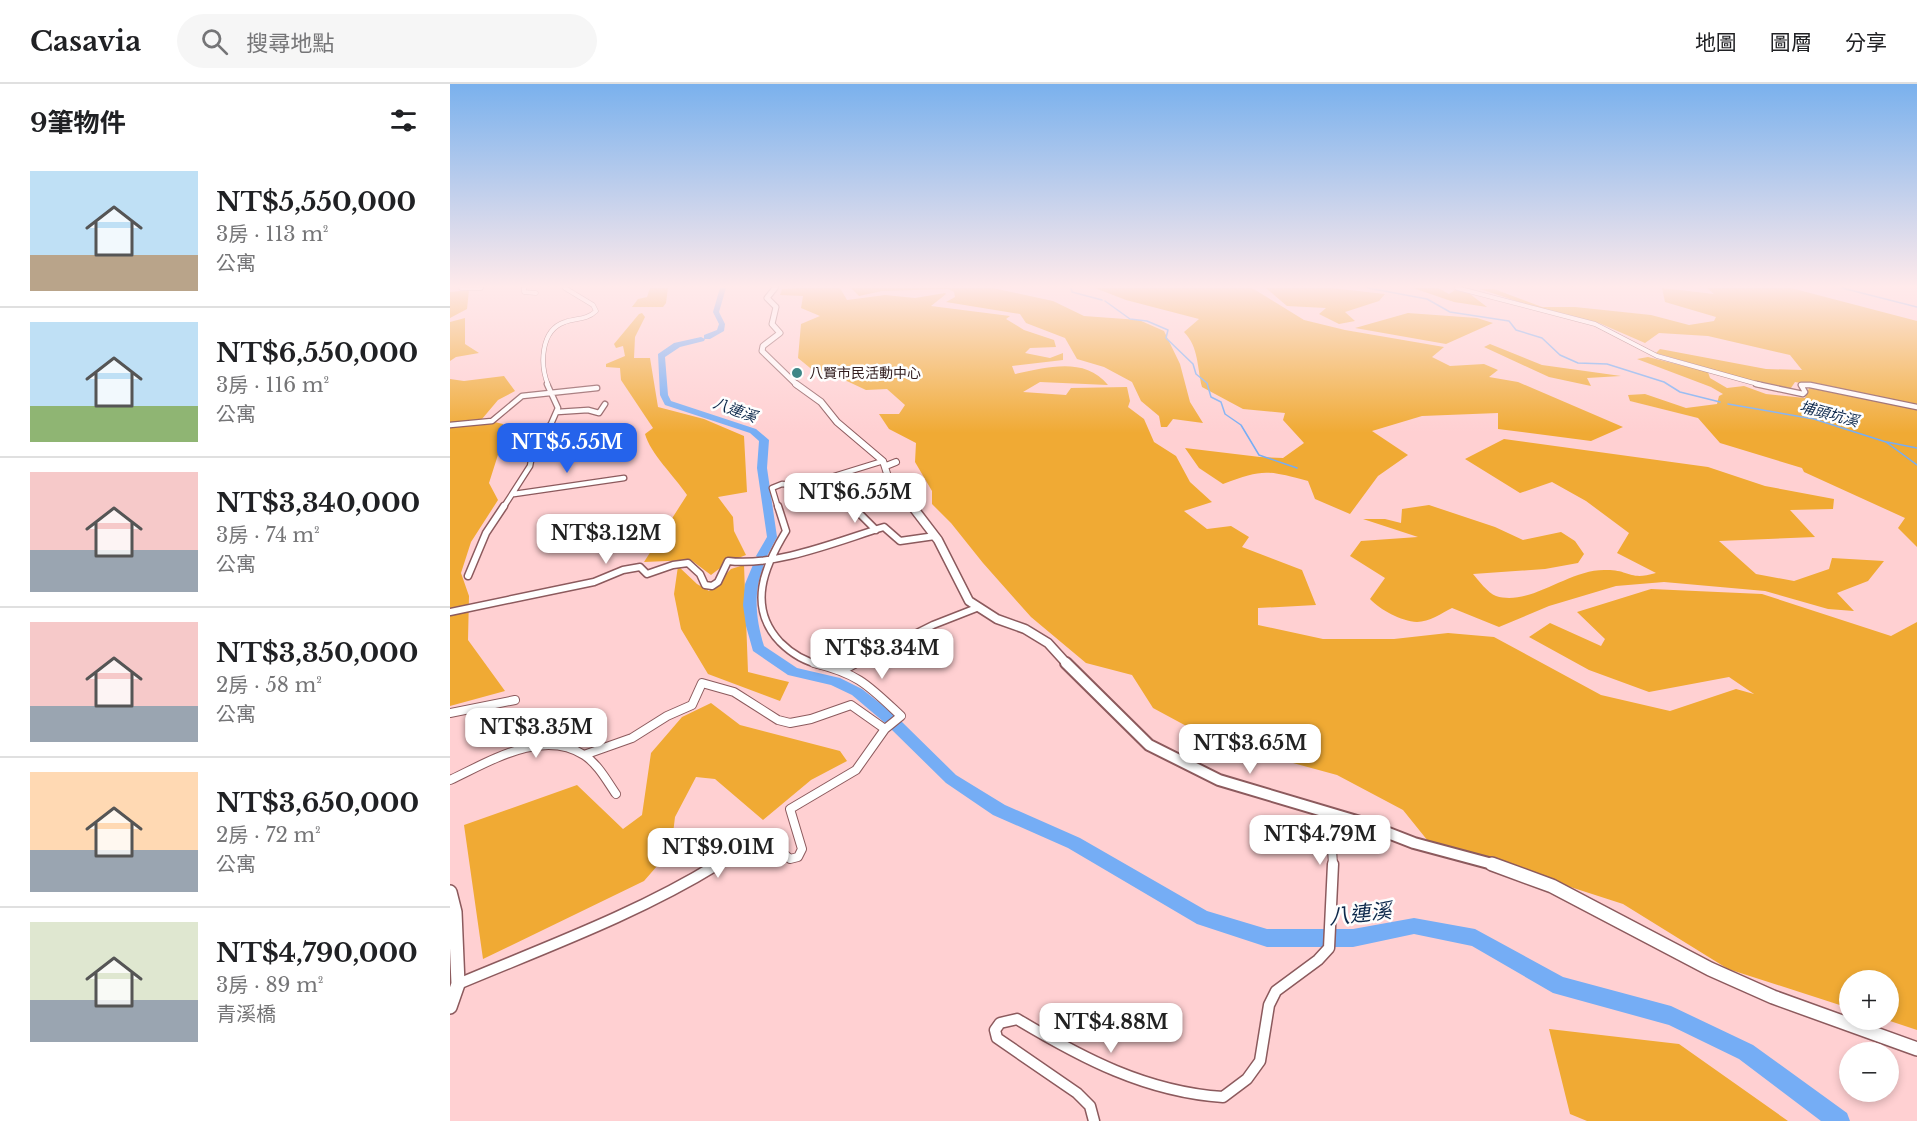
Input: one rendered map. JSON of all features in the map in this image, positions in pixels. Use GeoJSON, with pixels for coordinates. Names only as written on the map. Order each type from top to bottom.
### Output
{"type":"FeatureCollection","features":[{"type":"Feature","properties":{"kind":"street"},"geometry":{"type":"LineString","coordinates":[[468,576],[486,531],[527,475],[534,453],[535,440],[551,424],[557,412],[558,408],[551,394],[540,358],[549,336]]}},
{"type":"Feature","properties":{"kind":"street"},"geometry":{"type":"LineString","coordinates":[[776,336],[763,346],[762,351],[774,366],[821,402],[837,422],[884,463],[891,486],[918,512],[935,536],[957,573],[969,601],[997,619],[1025,629],[1048,643],[1086,685],[1149,745],[1219,780],[1330,815],[1360,822],[1414,843],[1481,860],[1552,886],[1710,969],[1773,997],[1917,1049]]}},
{"type":"Feature","properties":{"kind":"street"},"geometry":{"type":"LineString","coordinates":[[1619,336],[1657,356],[1782,391],[1803,394],[1805,392],[1801,385],[1810,385],[1917,407]]}},
{"type":"Feature","properties":{"kind":"street"},"geometry":{"type":"LineString","coordinates":[[450,425],[492,420],[522,396],[597,388]]}},
{"type":"Feature","properties":{"kind":"street"},"geometry":{"type":"LineString","coordinates":[[557,412],[588,410],[595,414],[599,413],[605,404]]}},
{"type":"Feature","properties":{"kind":"street"},"geometry":{"type":"LineString","coordinates":[[454,986],[591,928],[681,886],[749,845],[767,839],[790,859],[798,857],[802,849],[790,809],[856,770],[885,729],[901,716],[868,685],[843,670],[805,660],[778,642],[770,631],[760,604],[759,588],[771,556],[786,528],[772,488],[782,484],[802,486],[884,463],[896,462]]}},
{"type":"Feature","properties":{"kind":"street"},"geometry":{"type":"LineString","coordinates":[[514,494],[624,478]]}},
{"type":"Feature","properties":{"kind":"street"},"geometry":{"type":"LineString","coordinates":[[858,506],[860,514],[876,530]]}},
{"type":"Feature","properties":{"kind":"street"},"geometry":{"type":"LineString","coordinates":[[450,612],[594,582],[631,568],[640,567],[647,574],[679,563],[692,565],[701,573],[705,585],[712,586],[718,582],[728,561],[744,563],[771,556],[797,553],[884,527],[891,530],[900,541],[935,536]]}},
{"type":"Feature","properties":{"kind":"street"},"geometry":{"type":"LineString","coordinates":[[843,670],[933,625],[979,607]]}},
{"type":"Feature","properties":{"kind":"street"},"geometry":{"type":"LineString","coordinates":[[584,755],[632,738],[667,716],[692,705],[702,682],[734,692],[778,720],[790,723],[811,719],[851,705],[885,729]]}},
{"type":"Feature","properties":{"kind":"street"},"geometry":{"type":"LineString","coordinates":[[450,713],[515,700]]}},
{"type":"Feature","properties":{"kind":"street"},"geometry":{"type":"LineString","coordinates":[[450,780],[519,750],[542,744],[560,745],[584,755],[603,775],[616,794]]}},
{"type":"Feature","properties":{"kind":"street"},"geometry":{"type":"LineString","coordinates":[[1094,1121],[1090,1106],[1077,1093],[998,1038],[995,1030],[1000,1023],[1017,1019],[1108,1068],[1173,1093],[1223,1097],[1250,1076],[1263,1056],[1268,1010],[1274,993],[1288,977],[1326,954],[1329,948],[1333,866],[1330,815]]}},
{"type":"Feature","properties":{"kind":"street"},"geometry":{"type":"LineString","coordinates":[[450,892],[455,912],[454,986],[450,1006]]}},
{"type":"Feature","properties":{"kind":"shaded area"},"geometry":{"type":"Polygon","coordinates":[[[450,336],[465,336],[465,344],[479,353],[456,357],[450,361],[450,336]]]}},
{"type":"Feature","properties":{"kind":"shaded area"},"geometry":{"type":"Polygon","coordinates":[[[620,336],[635,336],[634,358],[650,358],[658,407],[704,419],[744,436],[747,492],[718,497],[733,517],[734,531],[746,555],[728,562],[711,575],[691,560],[644,562],[687,495],[657,457],[648,441],[645,434],[653,428],[621,380],[620,368],[606,367],[606,364],[625,356],[623,346],[616,348],[614,344],[620,336]]]}},
{"type":"Feature","properties":{"kind":"shaded area"},"geometry":{"type":"Polygon","coordinates":[[[800,336],[1043,336],[1054,340],[1056,347],[1030,348],[1025,353],[1050,358],[1063,353],[1063,360],[1012,366],[1015,374],[1052,367],[1076,367],[1088,370],[1108,385],[1040,382],[1023,392],[1066,395],[1071,388],[1127,387],[1130,401],[1128,407],[1144,419],[1154,442],[1176,456],[1190,482],[1212,502],[1184,511],[1207,529],[1231,526],[1249,537],[1242,547],[1302,570],[1316,605],[1258,608],[1258,625],[1323,639],[1394,639],[1448,633],[1494,637],[1601,695],[1670,711],[1736,689],[1754,694],[1729,677],[1649,692],[1589,670],[1529,637],[1550,623],[1601,646],[1605,639],[1577,612],[1651,589],[1762,594],[1891,636],[1917,622],[1917,1030],[1899,1024],[1899,970],[1839,970],[1839,1005],[1728,969],[1623,904],[1428,841],[1403,810],[1337,775],[1216,742],[1153,708],[1132,675],[1086,663],[1031,617],[932,504],[932,491],[915,462],[916,443],[889,429],[879,414],[899,414],[905,405],[887,389],[866,390],[834,375],[815,372],[798,358],[800,336]]]}},
{"type":"Feature","properties":{"kind":"shaded area"},"geometry":{"type":"Polygon","coordinates":[[[1061,336],[1167,336],[1180,364],[1190,402],[1203,423],[1173,419],[1167,427],[1161,427],[1159,416],[1141,401],[1132,382],[1104,367],[1077,359],[1065,338],[1061,336]]]}},
{"type":"Feature","properties":{"kind":"shaded area"},"geometry":{"type":"Polygon","coordinates":[[[1188,336],[1382,336],[1444,347],[1432,357],[1450,366],[1484,364],[1498,370],[1489,377],[1518,382],[1623,427],[1591,441],[1498,429],[1498,413],[1422,416],[1372,431],[1408,455],[1378,476],[1350,514],[1315,499],[1308,481],[1265,473],[1223,484],[1199,468],[1185,448],[1283,458],[1304,443],[1283,420],[1285,413],[1243,409],[1202,387],[1195,351],[1188,336]]]}},
{"type":"Feature","properties":{"kind":"shaded area"},"geometry":{"type":"Polygon","coordinates":[[[1403,336],[1463,336],[1446,344],[1403,336]]]}},
{"type":"Feature","properties":{"kind":"shaded area"},"geometry":{"type":"Polygon","coordinates":[[[1630,336],[1654,336],[1645,343],[1630,336]]]}},
{"type":"Feature","properties":{"kind":"shaded area"},"geometry":{"type":"Polygon","coordinates":[[[1710,336],[1917,336],[1917,404],[1795,382],[1791,388],[1777,388],[1656,353],[1660,349],[1766,369],[1802,370],[1790,355],[1710,336]]]}},
{"type":"Feature","properties":{"kind":"shaded area"},"geometry":{"type":"Polygon","coordinates":[[[1490,344],[1542,365],[1621,376],[1587,378],[1591,386],[1549,377],[1484,347],[1490,344]]]}},
{"type":"Feature","properties":{"kind":"shaded area"},"geometry":{"type":"Polygon","coordinates":[[[1648,357],[1708,372],[1710,378],[1727,388],[1744,386],[1766,394],[1805,398],[1809,388],[1917,408],[1917,547],[1898,528],[1905,518],[1804,472],[1802,468],[1720,443],[1698,418],[1630,401],[1628,395],[1645,394],[1686,408],[1717,404],[1719,396],[1723,394],[1711,387],[1637,359],[1648,357]]]}},
{"type":"Feature","properties":{"kind":"shaded area"},"geometry":{"type":"Polygon","coordinates":[[[504,376],[515,391],[498,400],[482,419],[503,424],[503,439],[489,483],[498,500],[471,542],[461,573],[469,596],[468,640],[505,691],[450,706],[450,379],[464,381],[504,376]]]}},
{"type":"Feature","properties":{"kind":"shaded area"},"geometry":{"type":"Polygon","coordinates":[[[1504,439],[1708,467],[1765,486],[1834,499],[1833,509],[1790,510],[1815,537],[1719,541],[1756,574],[1794,581],[1829,569],[1832,558],[1884,561],[1868,581],[1837,593],[1854,611],[1828,609],[1765,591],[1664,582],[1616,586],[1549,606],[1499,627],[1452,608],[1431,619],[1417,622],[1398,617],[1379,607],[1370,599],[1385,578],[1350,556],[1361,541],[1418,537],[1363,519],[1385,519],[1401,523],[1402,509],[1429,505],[1495,527],[1523,540],[1561,532],[1575,541],[1584,554],[1578,563],[1545,569],[1473,574],[1496,596],[1509,598],[1523,596],[1593,571],[1615,570],[1635,576],[1656,573],[1617,553],[1629,533],[1586,501],[1552,482],[1520,493],[1465,459],[1504,439]]]}},
{"type":"Feature","properties":{"kind":"shaded area"},"geometry":{"type":"Polygon","coordinates":[[[744,565],[748,672],[789,682],[780,701],[708,674],[681,629],[674,594],[678,566],[697,584],[709,591],[731,569],[744,565]]]}},
{"type":"Feature","properties":{"kind":"shaded area"},"geometry":{"type":"Polygon","coordinates":[[[711,703],[740,725],[840,751],[847,761],[811,780],[763,820],[715,779],[696,777],[675,817],[671,850],[644,881],[483,959],[464,825],[577,785],[623,829],[642,815],[651,753],[682,717],[711,703]]]}},
{"type":"Feature","properties":{"kind":"shaded area"},"geometry":{"type":"Polygon","coordinates":[[[1549,1029],[1679,1044],[1788,1121],[1587,1121],[1570,1114],[1549,1029]]]}},
{"type":"Feature","properties":{"kind":"waterway"},"geometry":{"type":"LineString","coordinates":[[1166,336],[1193,364],[1196,374],[1207,383],[1211,397],[1221,402],[1225,414],[1241,425],[1259,455],[1297,468]]}},
{"type":"Feature","properties":{"kind":"waterway","name":"埔頭坑溪"},"geometry":{"type":"LineString","coordinates":[[1537,336],[1542,338],[1560,355],[1578,363],[1607,364],[1664,382],[1680,392],[1720,402]]}},
{"type":"Feature","properties":{"kind":"waterway","name":"八連溪"},"geometry":{"type":"LineString","coordinates":[[701,339],[677,345],[661,356],[664,395],[668,403],[753,431],[764,440],[762,468],[772,537],[762,556]]}},
{"type":"Feature","properties":{"kind":"waterway","name":"埔頭坑溪"},"geometry":{"type":"LineString","coordinates":[[1728,404],[1814,419],[1886,442],[1917,465]]}},
{"type":"Feature","properties":{"kind":"waterway"},"geometry":{"type":"LineString","coordinates":[[1887,442],[1917,448]]}},
{"type":"Feature","properties":{"kind":"waterway","name":"八連溪"},"geometry":{"type":"LineString","coordinates":[[759,562],[754,573],[750,594],[750,615],[758,648],[793,672],[835,681],[857,692],[890,719]]}},
{"type":"Feature","properties":{"kind":"waterway","name":"八連溪"},"geometry":{"type":"LineString","coordinates":[[897,726],[951,779],[999,810],[1074,843],[1203,918],[1267,938],[1353,938],[1414,926],[1475,938],[1560,986],[1671,1016],[1746,1052],[1839,1121]]}},
{"type":"Feature","properties":{"kind":"place","name":"八賢市民活動中心"},"geometry":{"type":"Point","coordinates":[797,373]}}]}
